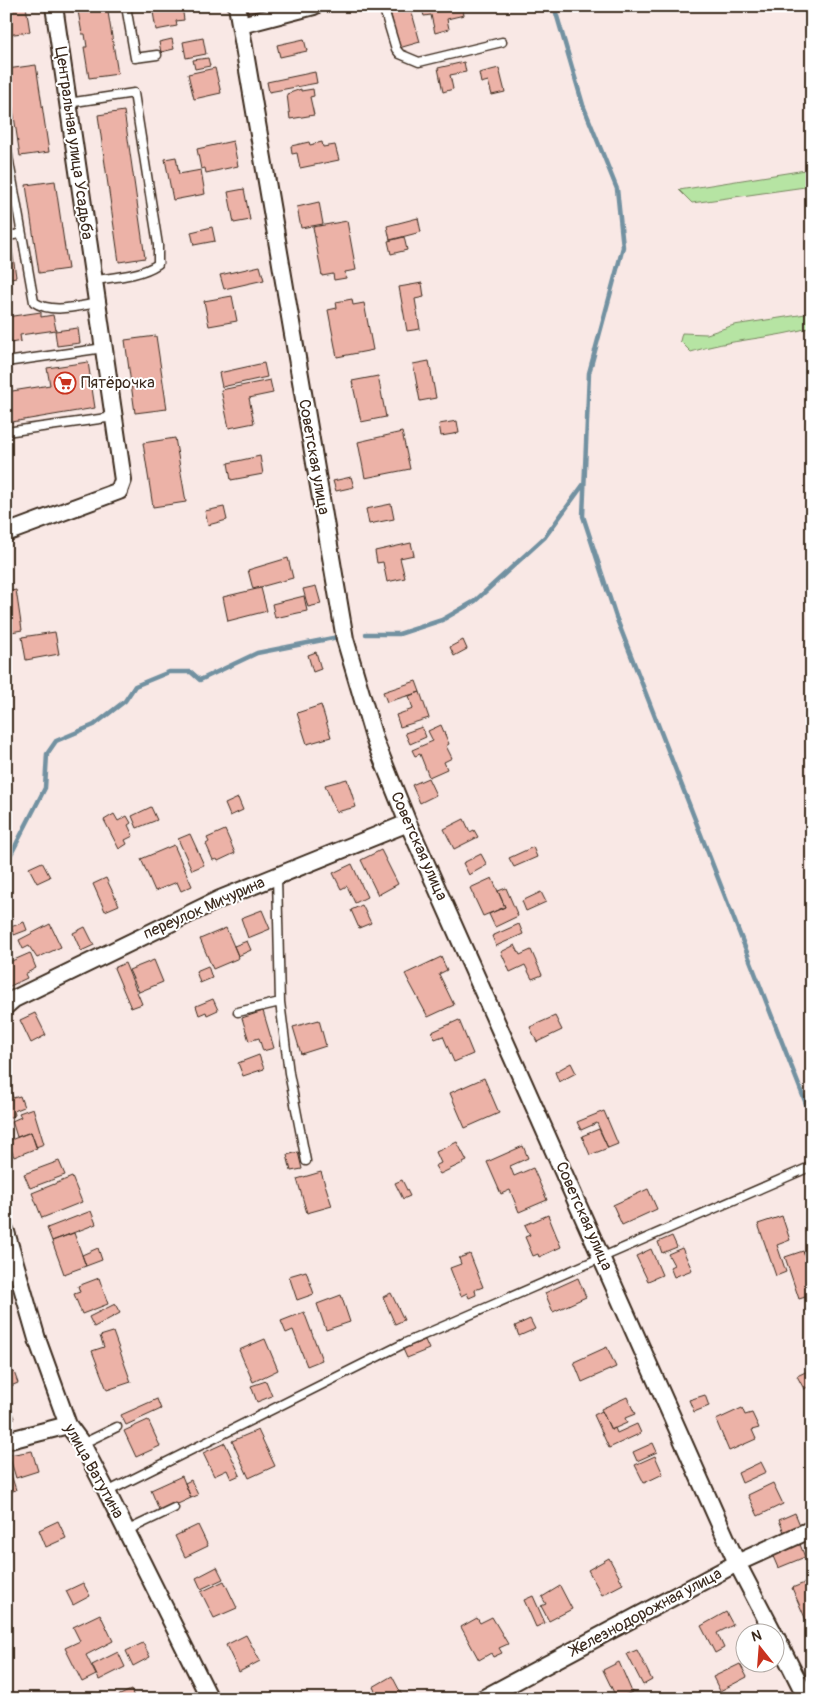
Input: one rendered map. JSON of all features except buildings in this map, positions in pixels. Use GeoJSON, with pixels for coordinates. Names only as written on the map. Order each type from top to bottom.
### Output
{"type":"FeatureCollection","features":[{"type":"Feature","properties":{"kind":"street","name":"Центральная улица Усадьба"},"geometry":{"type":"LineString","coordinates":[[6,533],[119,491],[123,480],[54,6]]}},
{"type":"Feature","properties":{"kind":"street","name":"Советская улица"},"geometry":{"type":"LineString","coordinates":[[237,6],[346,640],[375,740],[408,823],[737,1563],[768,1622]]}},
{"type":"Feature","properties":{"kind":"street"},"geometry":{"type":"LineString","coordinates":[[241,25],[314,6]]}},
{"type":"Feature","properties":{"kind":"street","name":"переулок Мичурина"},"geometry":{"type":"LineString","coordinates":[[6,1006],[14,999],[220,899],[408,823]]}},
{"type":"Feature","properties":{"kind":"street","name":"улица Ватутина"},"geometry":{"type":"LineString","coordinates":[[6,1232],[37,1339],[68,1425],[82,1444],[107,1492],[210,1699]]}},
{"type":"Feature","properties":{"kind":"street"},"geometry":{"type":"LineString","coordinates":[[6,1441],[68,1425]]}},
{"type":"Feature","properties":{"kind":"street","name":"Железнодорожная улица"},"geometry":{"type":"LineString","coordinates":[[482,1699],[737,1563],[812,1529]]}},
{"type":"Feature","properties":{"kind":"street"},"geometry":{"type":"LineString","coordinates":[[786,1657],[807,1699]]}},
{"type":"Feature","properties":{"kind":"lane"},"geometry":{"type":"LineString","coordinates":[[126,6],[135,58],[157,54]]}},
{"type":"Feature","properties":{"kind":"lane"},"geometry":{"type":"LineString","coordinates":[[383,6],[396,49],[400,54],[419,62],[502,42]]}},
{"type":"Feature","properties":{"kind":"lane"},"geometry":{"type":"LineString","coordinates":[[68,103],[134,93],[158,245],[158,264],[150,270],[95,280]]}},
{"type":"Feature","properties":{"kind":"lane"},"geometry":{"type":"LineString","coordinates":[[6,145],[34,302],[39,306],[55,309],[98,303]]}},
{"type":"Feature","properties":{"kind":"lane"},"geometry":{"type":"LineString","coordinates":[[6,236],[21,234]]}},
{"type":"Feature","properties":{"kind":"lane"},"geometry":{"type":"LineString","coordinates":[[6,362],[104,348]]}},
{"type":"Feature","properties":{"kind":"lane"},"geometry":{"type":"LineString","coordinates":[[6,432],[114,417]]}},
{"type":"Feature","properties":{"kind":"lane"},"geometry":{"type":"LineString","coordinates":[[277,876],[280,1002],[289,1073],[306,1161]]}},
{"type":"Feature","properties":{"kind":"lane"},"geometry":{"type":"LineString","coordinates":[[238,1012],[280,1002]]}},
{"type":"Feature","properties":{"kind":"lane"},"geometry":{"type":"LineString","coordinates":[[107,1492],[405,1343],[812,1166]]}},
{"type":"Feature","properties":{"kind":"lane"},"geometry":{"type":"LineString","coordinates":[[82,1444],[116,1427]]}},
{"type":"Feature","properties":{"kind":"lane"},"geometry":{"type":"LineString","coordinates":[[126,1531],[174,1508]]}},
{"type":"Feature","properties":{"kind":"green space"},"geometry":{"type":"Polygon","coordinates":[[[812,169],[812,186],[692,203],[679,190],[812,169]]]}},
{"type":"Feature","properties":{"kind":"green space"},"geometry":{"type":"Polygon","coordinates":[[[812,313],[812,327],[797,331],[721,344],[691,352],[680,341],[682,333],[707,334],[734,325],[812,313]]]}},
{"type":"Feature","properties":{"kind":"waterway"},"geometry":{"type":"LineString","coordinates":[[554,6],[583,105],[617,189],[623,247],[589,373],[583,516],[616,617],[812,1119]]}},
{"type":"Feature","properties":{"kind":"waterway"},"geometry":{"type":"LineString","coordinates":[[366,634],[399,634],[442,620],[475,601],[545,537],[583,485]]}},
{"type":"Feature","properties":{"kind":"waterway"},"geometry":{"type":"LineString","coordinates":[[6,864],[45,788],[47,754],[56,741],[94,725],[125,701],[135,686],[169,672],[191,672],[200,680],[257,653],[338,637]]}},
{"type":"Feature","properties":{"kind":"place","name":"Пятёрочка"},"geometry":{"type":"Point","coordinates":[65,383]}}]}
